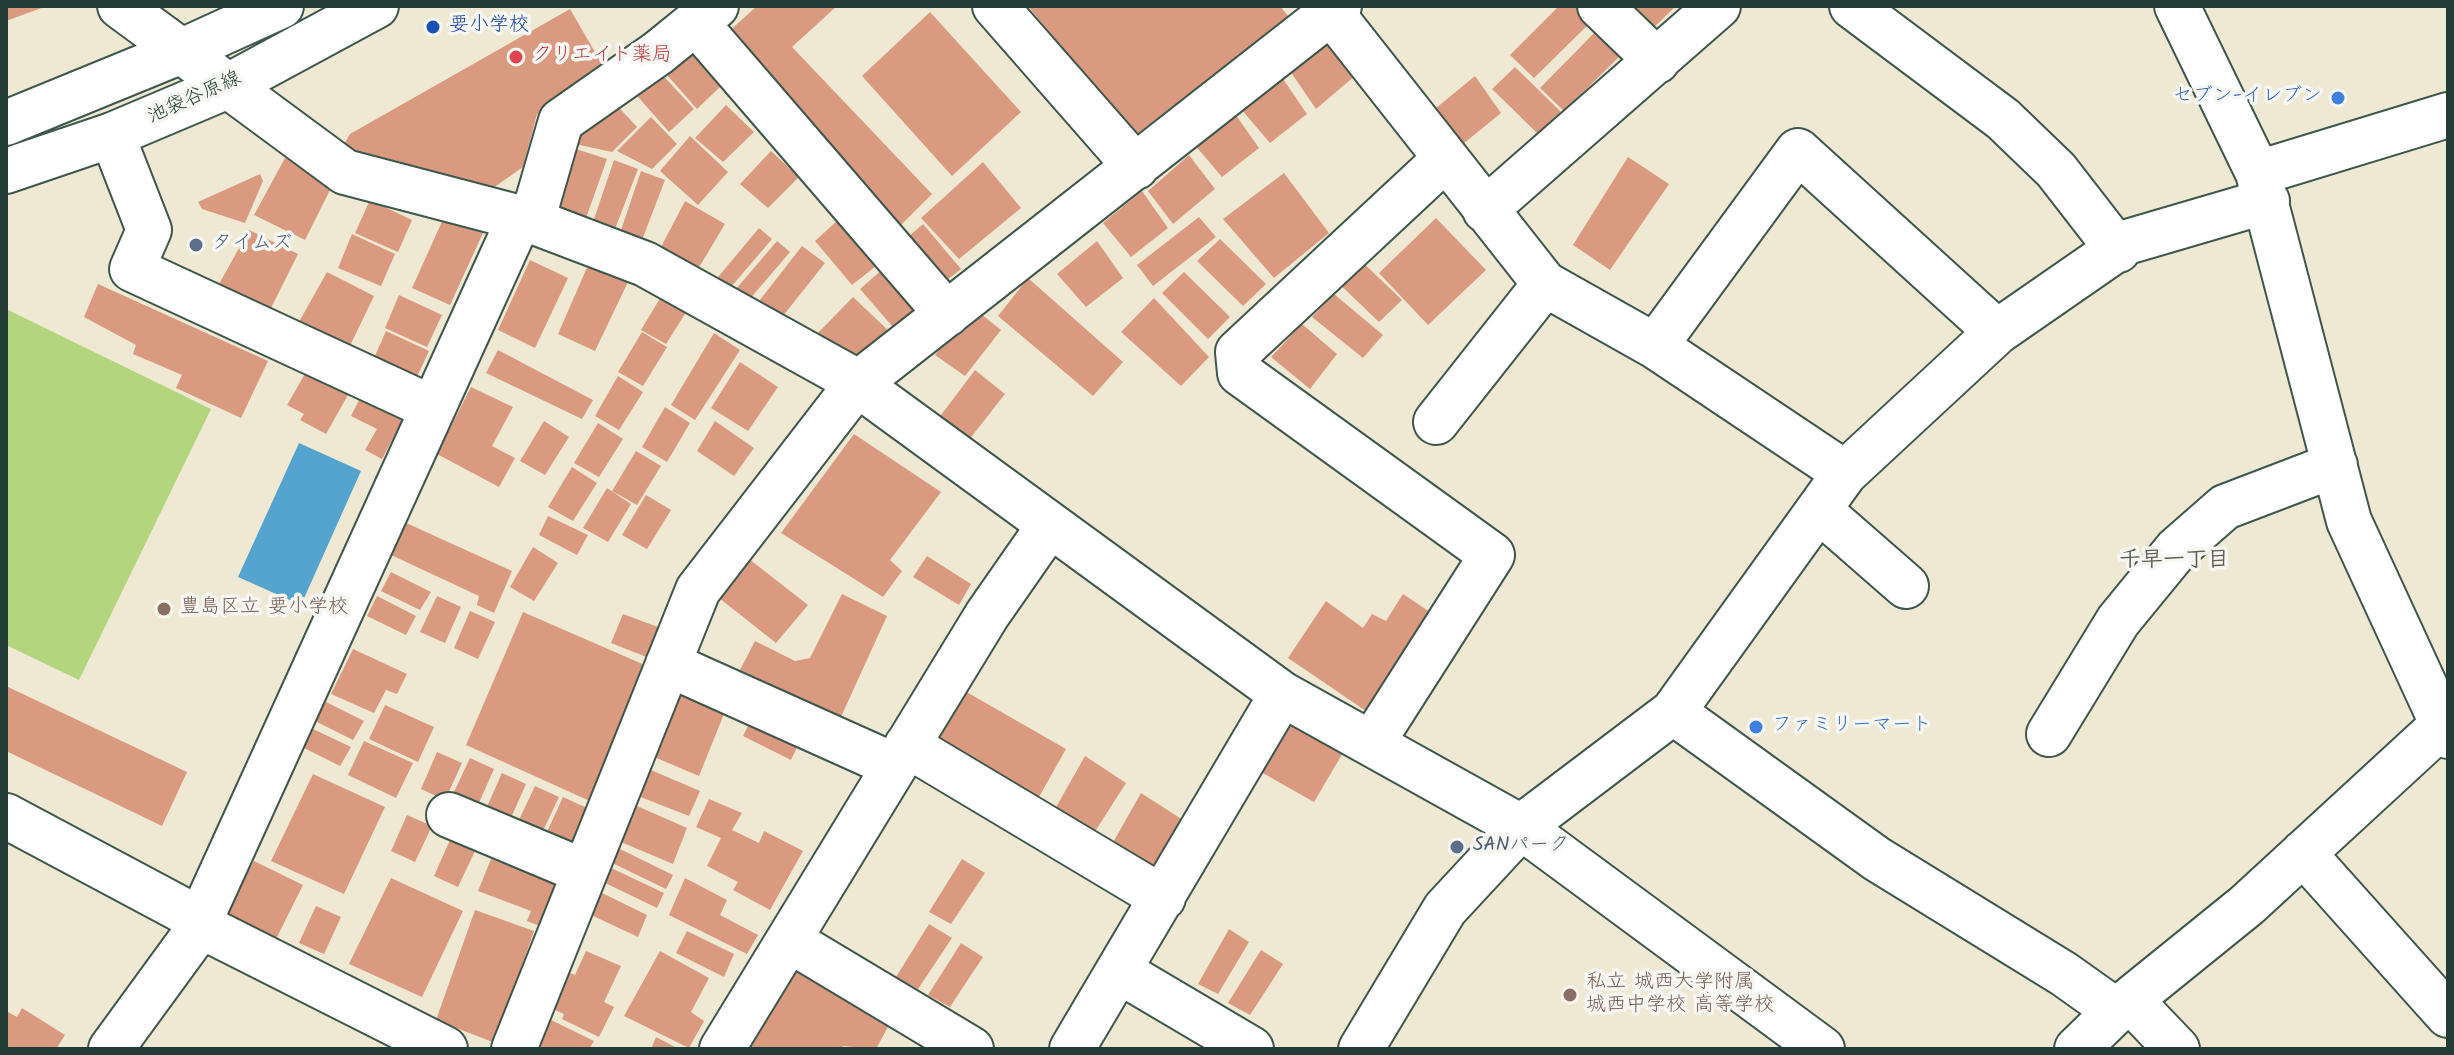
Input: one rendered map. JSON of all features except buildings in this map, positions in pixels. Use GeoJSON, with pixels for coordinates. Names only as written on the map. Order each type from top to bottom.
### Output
{"type":"FeatureCollection","features":[{"type":"Feature","properties":{"kind":"street"},"geometry":{"type":"LineString","coordinates":[[12,116],[182,51],[281,6]]}},
{"type":"Feature","properties":{"kind":"street","name":"池袋谷原線"},"geometry":{"type":"LineString","coordinates":[[6,171],[112,135],[228,86],[376,6]]}},
{"type":"Feature","properties":{"kind":"street"},"geometry":{"type":"LineString","coordinates":[[995,6],[1136,167]]}},
{"type":"Feature","properties":{"kind":"street"},"geometry":{"type":"LineString","coordinates":[[1600,6],[1657,61]]}},
{"type":"Feature","properties":{"kind":"street"},"geometry":{"type":"LineString","coordinates":[[1485,210],[1718,6]]}},
{"type":"Feature","properties":{"kind":"street"},"geometry":{"type":"LineString","coordinates":[[1852,6],[2003,119],[2056,170],[2118,250]]}},
{"type":"Feature","properties":{"kind":"street"},"geometry":{"type":"LineString","coordinates":[[2077,1049],[2123,1005],[2247,905],[2445,727],[2349,521],[2263,187],[2177,6]]}},
{"type":"Feature","properties":{"kind":"street"},"geometry":{"type":"LineString","coordinates":[[514,1049],[698,590],[857,384],[1136,167],[1332,8],[1444,160],[1545,284],[1655,346],[1845,473]]}},
{"type":"Feature","properties":{"kind":"street"},"geometry":{"type":"LineString","coordinates":[[140,10],[182,51],[345,172],[526,219],[645,264],[857,384],[1282,694],[1521,827],[1822,1049]]}},
{"type":"Feature","properties":{"kind":"street"},"geometry":{"type":"LineString","coordinates":[[111,1049],[192,938],[432,408],[526,219],[561,121],[706,15],[947,314]]}},
{"type":"Feature","properties":{"kind":"street"},"geometry":{"type":"LineString","coordinates":[[1361,1049],[1445,909],[1521,827],[1673,712],[1845,473],[1997,332],[2127,242],[2448,115]]}},
{"type":"Feature","properties":{"kind":"street"},"geometry":{"type":"LineString","coordinates":[[112,135],[149,230],[132,269],[432,408]]}},
{"type":"Feature","properties":{"kind":"street"},"geometry":{"type":"LineString","coordinates":[[1655,346],[1798,151],[1997,332]]}},
{"type":"Feature","properties":{"kind":"street"},"geometry":{"type":"LineString","coordinates":[[1372,743],[1492,555],[1240,373],[1238,352],[1444,160]]}},
{"type":"Feature","properties":{"kind":"street"},"geometry":{"type":"LineString","coordinates":[[1436,422],[1545,284]]}},
{"type":"Feature","properties":{"kind":"street"},"geometry":{"type":"LineString","coordinates":[[2049,734],[2118,621],[2177,549],[2225,507],[2335,465]]}},
{"type":"Feature","properties":{"kind":"street"},"geometry":{"type":"LineString","coordinates":[[1819,510],[1906,586]]}},
{"type":"Feature","properties":{"kind":"street"},"geometry":{"type":"LineString","coordinates":[[722,1049],[987,615],[1049,526]]}},
{"type":"Feature","properties":{"kind":"street"},"geometry":{"type":"LineString","coordinates":[[668,664],[901,756],[1163,898]]}},
{"type":"Feature","properties":{"kind":"street"},"geometry":{"type":"LineString","coordinates":[[1072,1049],[1282,694]]}},
{"type":"Feature","properties":{"kind":"street"},"geometry":{"type":"LineString","coordinates":[[1673,712],[1877,859],[2064,974],[2123,1005],[2177,1049]]}},
{"type":"Feature","properties":{"kind":"street"},"geometry":{"type":"LineString","coordinates":[[449,815],[585,872]]}},
{"type":"Feature","properties":{"kind":"street"},"geometry":{"type":"LineString","coordinates":[[6,816],[199,919],[213,932],[445,1049]]}},
{"type":"Feature","properties":{"kind":"street"},"geometry":{"type":"LineString","coordinates":[[2303,853],[2448,1015]]}},
{"type":"Feature","properties":{"kind":"street"},"geometry":{"type":"LineString","coordinates":[[789,940],[971,1049]]}},
{"type":"Feature","properties":{"kind":"street"},"geometry":{"type":"LineString","coordinates":[[1119,971],[1251,1049]]}},
{"type":"Feature","properties":{"kind":"green space"},"geometry":{"type":"Polygon","coordinates":[[[6,309],[211,409],[79,680],[6,645],[6,309]]]}},
{"type":"Feature","properties":{"kind":"water"},"geometry":{"type":"Polygon","coordinates":[[[299,443],[361,471],[301,605],[238,577],[299,443]]]}},
{"type":"Feature","properties":{"kind":"place","name":"要小学校"},"geometry":{"type":"Point","coordinates":[433,27]}},
{"type":"Feature","properties":{"kind":"place","name":"クリエイト薬局"},"geometry":{"type":"Point","coordinates":[516,57]}},
{"type":"Feature","properties":{"kind":"place","name":"セブン-イレブン"},"geometry":{"type":"Point","coordinates":[2338,98]}},
{"type":"Feature","properties":{"kind":"place","name":"タイムズ"},"geometry":{"type":"Point","coordinates":[196,245]}},
{"type":"Feature","properties":{"kind":"place","name":"豊島区立 要小学校"},"geometry":{"type":"Point","coordinates":[164,609]}},
{"type":"Feature","properties":{"kind":"place","name":"ファミリーマート"},"geometry":{"type":"Point","coordinates":[1756,727]}},
{"type":"Feature","properties":{"kind":"place","name":"SANパーク"},"geometry":{"type":"Point","coordinates":[1457,847]}},
{"type":"Feature","properties":{"kind":"place","name":"私立 城西大学附属 城西中学校 高等学校"},"geometry":{"type":"Point","coordinates":[1570,995]}},
{"type":"Feature","properties":{"kind":"district","name":"千早一丁目"},"geometry":{"type":"Point","coordinates":[2174,562]}}]}
